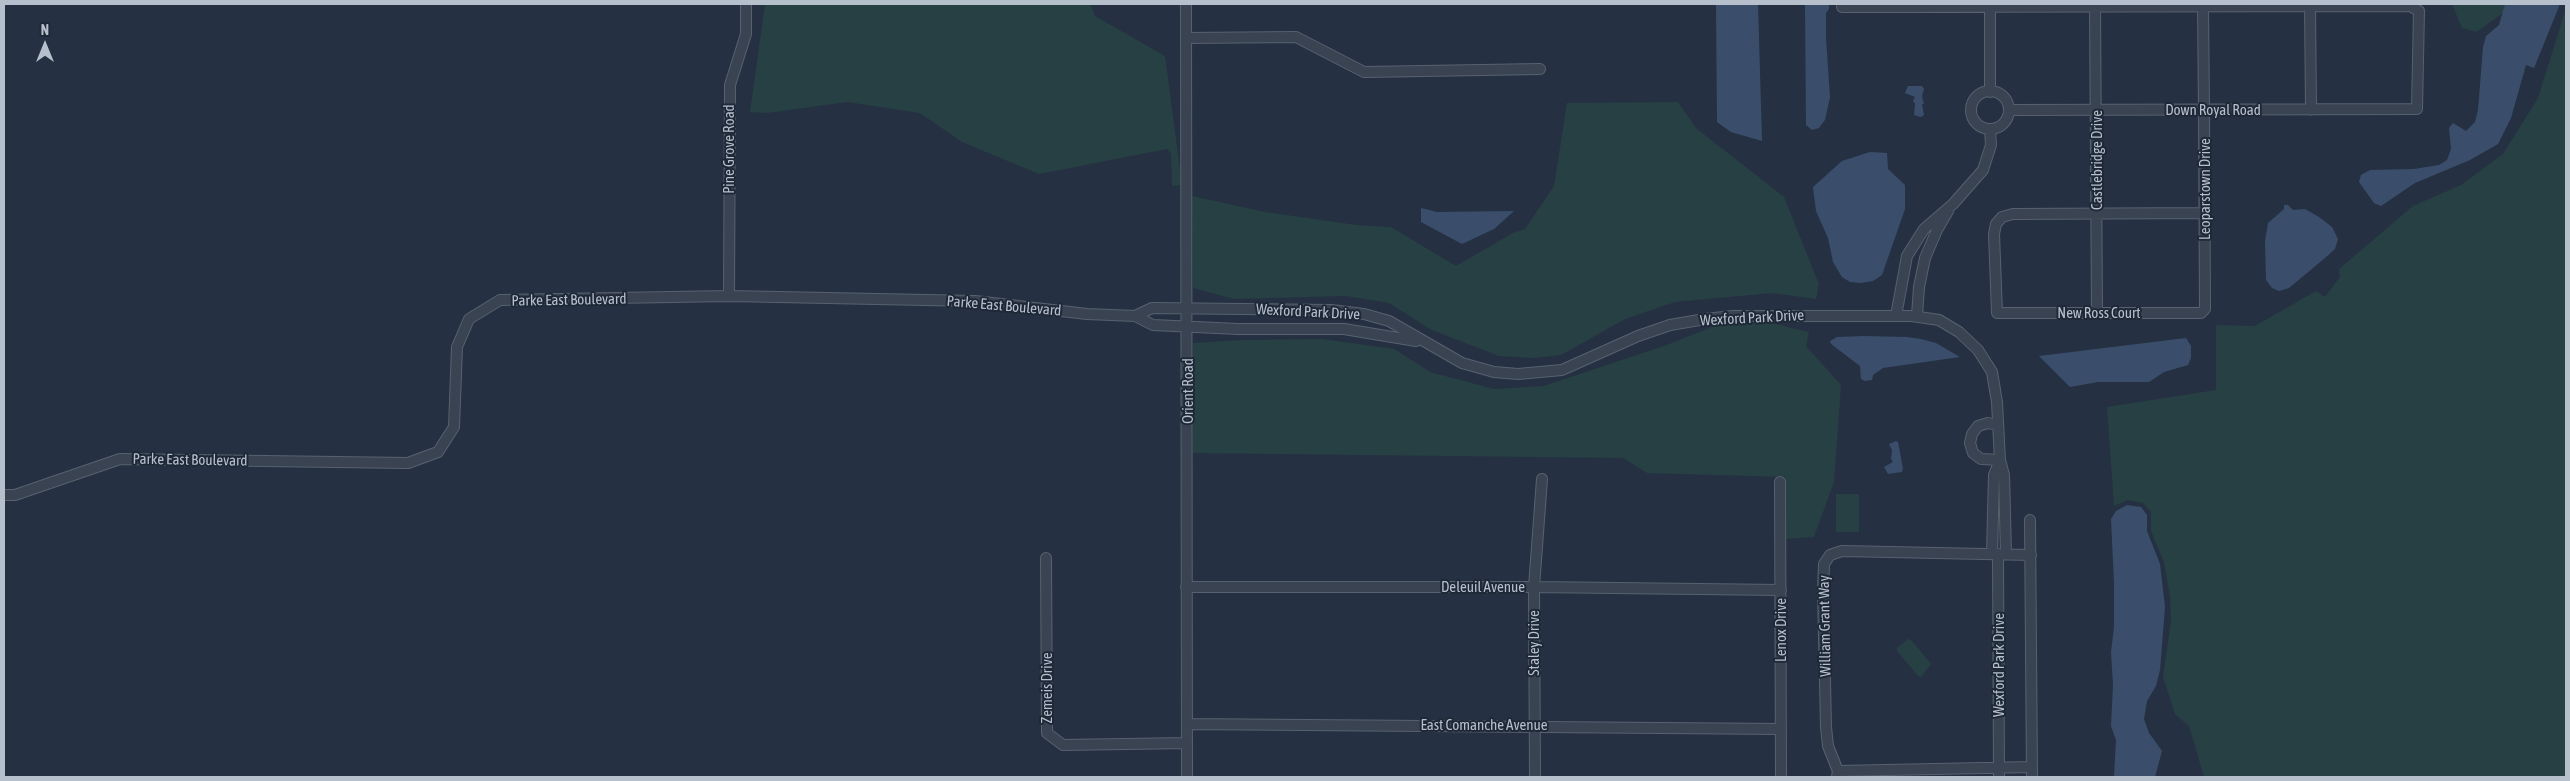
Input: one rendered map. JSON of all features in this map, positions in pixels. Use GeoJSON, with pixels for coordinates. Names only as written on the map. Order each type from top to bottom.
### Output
{"type":"FeatureCollection","features":[{"type":"Feature","properties":{"kind":"street","name":"Pine Grove Road"},"geometry":{"type":"LineString","coordinates":[[729,296],[730,85],[746,34],[746,4]]}},
{"type":"Feature","properties":{"kind":"street","name":"Orient Road"},"geometry":{"type":"LineString","coordinates":[[1186,4],[1188,308],[1187,777]]}},
{"type":"Feature","properties":{"kind":"street","name":"Leoparstown Drive"},"geometry":{"type":"LineString","coordinates":[[2201,313],[2205,309],[2203,5]]}},
{"type":"Feature","properties":{"kind":"street"},"geometry":{"type":"LineString","coordinates":[[1842,7],[2310,5],[2311,110]]}},
{"type":"Feature","properties":{"kind":"street","name":"Down Royal Road"},"geometry":{"type":"LineString","coordinates":[[2009,110],[2417,109],[2419,11],[2410,6],[2310,5]]}},
{"type":"Feature","properties":{"kind":"street"},"geometry":{"type":"LineString","coordinates":[[1990,6],[1990,92]]}},
{"type":"Feature","properties":{"kind":"street","name":"Castlebridge Drive"},"geometry":{"type":"LineString","coordinates":[[2095,6],[2097,313]]}},
{"type":"Feature","properties":{"kind":"street"},"geometry":{"type":"LineString","coordinates":[[1186,38],[1296,37],[1364,72],[1540,69]]}},
{"type":"Feature","properties":{"kind":"street"},"geometry":{"type":"LineString","coordinates":[[1990,92],[2003,97],[2009,110],[2003,124],[1990,129],[1976,124],[1971,110],[1976,97],[1990,92]]}},
{"type":"Feature","properties":{"kind":"street"},"geometry":{"type":"LineString","coordinates":[[1896,316],[1907,256],[1924,229],[1953,204],[1983,170],[1991,145],[1990,129]]}},
{"type":"Feature","properties":{"kind":"street"},"geometry":{"type":"LineString","coordinates":[[1917,316],[1919,287],[1925,258],[1936,230],[1953,204]]}},
{"type":"Feature","properties":{"kind":"street"},"geometry":{"type":"LineString","coordinates":[[2097,214],[2205,213]]}},
{"type":"Feature","properties":{"kind":"street","name":"New Ross Court"},"geometry":{"type":"LineString","coordinates":[[2097,214],[2013,214],[2002,217],[1996,224],[1994,234],[1996,313],[2201,313]]}},
{"type":"Feature","properties":{"kind":"street","name":"Parke East Boulevard"},"geometry":{"type":"LineString","coordinates":[[4,495],[15,495],[120,459],[408,463],[438,452],[454,426],[457,347],[469,319],[500,300],[729,296],[975,301],[1087,314],[1135,316],[1153,325],[1188,327]]}},
{"type":"Feature","properties":{"kind":"street","name":"Parke East Boulevard"},"geometry":{"type":"LineString","coordinates":[[1135,316],[1152,308],[1188,308]]}},
{"type":"Feature","properties":{"kind":"street","name":"Wexford Park Drive"},"geometry":{"type":"LineString","coordinates":[[1188,308],[1331,310],[1364,314],[1389,321],[1421,342],[1462,363],[1494,372],[1526,374],[1562,370],[1646,333],[1670,325],[1705,318],[1733,316],[1917,316],[1939,320],[1959,332],[1978,350],[1992,372],[1997,402],[2000,460],[1994,475],[1999,554],[2000,772]]}},
{"type":"Feature","properties":{"kind":"street","name":"Wexford Park Drive"},"geometry":{"type":"LineString","coordinates":[[1188,327],[1344,329],[1421,342]]}},
{"type":"Feature","properties":{"kind":"street"},"geometry":{"type":"LineString","coordinates":[[1997,425],[1988,423],[1978,426],[1972,434],[1970,443],[1973,453],[1981,459],[2000,460]]}},
{"type":"Feature","properties":{"kind":"street","name":"Staley Drive"},"geometry":{"type":"LineString","coordinates":[[1535,777],[1534,587],[1542,479]]}},
{"type":"Feature","properties":{"kind":"street","name":"Lenox Drive"},"geometry":{"type":"LineString","coordinates":[[1780,482],[1781,777]]}},
{"type":"Feature","properties":{"kind":"street"},"geometry":{"type":"LineString","coordinates":[[1837,774],[2032,772],[2030,520]]}},
{"type":"Feature","properties":{"kind":"street","name":"William Grant Way"},"geometry":{"type":"LineString","coordinates":[[1837,774],[1828,746],[1826,728],[1823,591],[1824,564],[1830,555],[1842,551],[2031,554]]}},
{"type":"Feature","properties":{"kind":"street","name":"Zemeis Drive"},"geometry":{"type":"LineString","coordinates":[[1046,558],[1047,733],[1063,745],[1187,743]]}},
{"type":"Feature","properties":{"kind":"street","name":"Deleuil Avenue"},"geometry":{"type":"LineString","coordinates":[[1186,587],[1534,587],[1781,590]]}},
{"type":"Feature","properties":{"kind":"street","name":"East Comanche Avenue"},"geometry":{"type":"LineString","coordinates":[[1187,724],[1781,729]]}},
{"type":"Feature","properties":{"kind":"green space"},"geometry":{"type":"Polygon","coordinates":[[[765,4],[1090,4],[1095,16],[1165,56],[1182,185],[1172,186],[1171,154],[1167,149],[1039,174],[962,142],[920,113],[847,102],[767,113],[750,112],[765,4]]]}},
{"type":"Feature","properties":{"kind":"green space"},"geometry":{"type":"Polygon","coordinates":[[[2452,4],[2505,4],[2503,13],[2476,32],[2462,28],[2452,4]]]}},
{"type":"Feature","properties":{"kind":"green space"},"geometry":{"type":"Polygon","coordinates":[[[2566,8],[2566,777],[2204,777],[2189,726],[2175,714],[2163,677],[2171,621],[2170,597],[2164,562],[2151,531],[2151,512],[2143,503],[2128,500],[2114,506],[2107,407],[2216,390],[2216,325],[2255,326],[2316,291],[2325,297],[2340,277],[2339,269],[2413,206],[2461,185],[2503,154],[2538,98],[2566,8]]]}},
{"type":"Feature","properties":{"kind":"green space"},"geometry":{"type":"Polygon","coordinates":[[[1678,102],[1696,128],[1784,197],[1819,284],[1816,299],[1772,293],[1675,302],[1625,319],[1561,355],[1534,358],[1499,356],[1432,330],[1389,303],[1346,296],[1234,299],[1193,288],[1192,196],[1265,212],[1356,225],[1391,227],[1456,266],[1513,233],[1525,229],[1554,186],[1567,103],[1678,102]]]}},
{"type":"Feature","properties":{"kind":"green space"},"geometry":{"type":"Polygon","coordinates":[[[1767,322],[1809,332],[1806,346],[1841,385],[1834,482],[1814,537],[1786,539],[1785,477],[1647,473],[1623,458],[1193,453],[1193,343],[1322,339],[1394,349],[1430,372],[1494,389],[1544,386],[1664,346],[1715,326],[1767,322]]]}},
{"type":"Feature","properties":{"kind":"green space"},"geometry":{"type":"Polygon","coordinates":[[[1836,494],[1859,494],[1859,532],[1836,532],[1836,494]]]}},
{"type":"Feature","properties":{"kind":"green space"},"geometry":{"type":"Polygon","coordinates":[[[1908,639],[1911,640],[1931,664],[1921,677],[1918,676],[1897,651],[1897,648],[1908,639]]]}},
{"type":"Feature","properties":{"kind":"water"},"geometry":{"type":"Polygon","coordinates":[[[1716,4],[1758,4],[1762,141],[1731,132],[1717,122],[1716,4]]]}},
{"type":"Feature","properties":{"kind":"water"},"geometry":{"type":"Polygon","coordinates":[[[1805,4],[1829,4],[1829,9],[1826,13],[1826,38],[1830,97],[1825,120],[1819,128],[1812,130],[1806,125],[1805,4]]]}},
{"type":"Feature","properties":{"kind":"water"},"geometry":{"type":"Polygon","coordinates":[[[2505,4],[2560,4],[2534,68],[2526,65],[2511,118],[2498,144],[2470,160],[2415,183],[2381,206],[2374,203],[2359,182],[2361,175],[2370,170],[2414,169],[2439,165],[2447,160],[2451,149],[2449,128],[2453,123],[2466,131],[2475,122],[2478,110],[2483,47],[2486,36],[2499,25],[2505,4]]]}},
{"type":"Feature","properties":{"kind":"water"},"geometry":{"type":"Polygon","coordinates":[[[1908,86],[1922,86],[1924,89],[1922,96],[1924,104],[1922,104],[1924,115],[1921,117],[1914,115],[1915,104],[1913,101],[1915,97],[1905,93],[1908,86]]]}},
{"type":"Feature","properties":{"kind":"water"},"geometry":{"type":"Polygon","coordinates":[[[1870,152],[1887,153],[1888,169],[1905,185],[1905,209],[1882,275],[1873,281],[1850,282],[1842,277],[1833,262],[1828,238],[1816,211],[1813,187],[1842,161],[1870,152]]]}},
{"type":"Feature","properties":{"kind":"water"},"geometry":{"type":"Polygon","coordinates":[[[2284,205],[2288,205],[2293,210],[2305,209],[2319,217],[2332,227],[2338,239],[2335,249],[2325,258],[2289,288],[2279,291],[2272,288],[2266,280],[2265,241],[2268,223],[2284,209],[2284,205]]]}},
{"type":"Feature","properties":{"kind":"water"},"geometry":{"type":"Polygon","coordinates":[[[1421,208],[1437,212],[1514,211],[1494,229],[1462,244],[1421,222],[1421,208]]]}},
{"type":"Feature","properties":{"kind":"water"},"geometry":{"type":"Polygon","coordinates":[[[1864,336],[1921,339],[1936,343],[1960,357],[1883,368],[1873,375],[1872,380],[1865,381],[1861,379],[1860,366],[1831,344],[1830,341],[1837,337],[1864,336]]]}},
{"type":"Feature","properties":{"kind":"water"},"geometry":{"type":"Polygon","coordinates":[[[2186,338],[2191,346],[2191,358],[2188,365],[2164,372],[2149,382],[2098,382],[2070,387],[2039,356],[2186,338]]]}},
{"type":"Feature","properties":{"kind":"water"},"geometry":{"type":"Polygon","coordinates":[[[1898,442],[1903,469],[1902,472],[1888,474],[1884,467],[1893,462],[1891,459],[1892,450],[1889,444],[1898,442]]]}},
{"type":"Feature","properties":{"kind":"water"},"geometry":{"type":"Polygon","coordinates":[[[2127,505],[2141,507],[2147,515],[2147,531],[2160,564],[2165,607],[2160,670],[2156,686],[2147,701],[2144,719],[2149,733],[2162,751],[2155,777],[2114,777],[2116,740],[2111,726],[2113,685],[2111,652],[2114,627],[2114,583],[2111,519],[2116,511],[2127,505]]]}}]}
